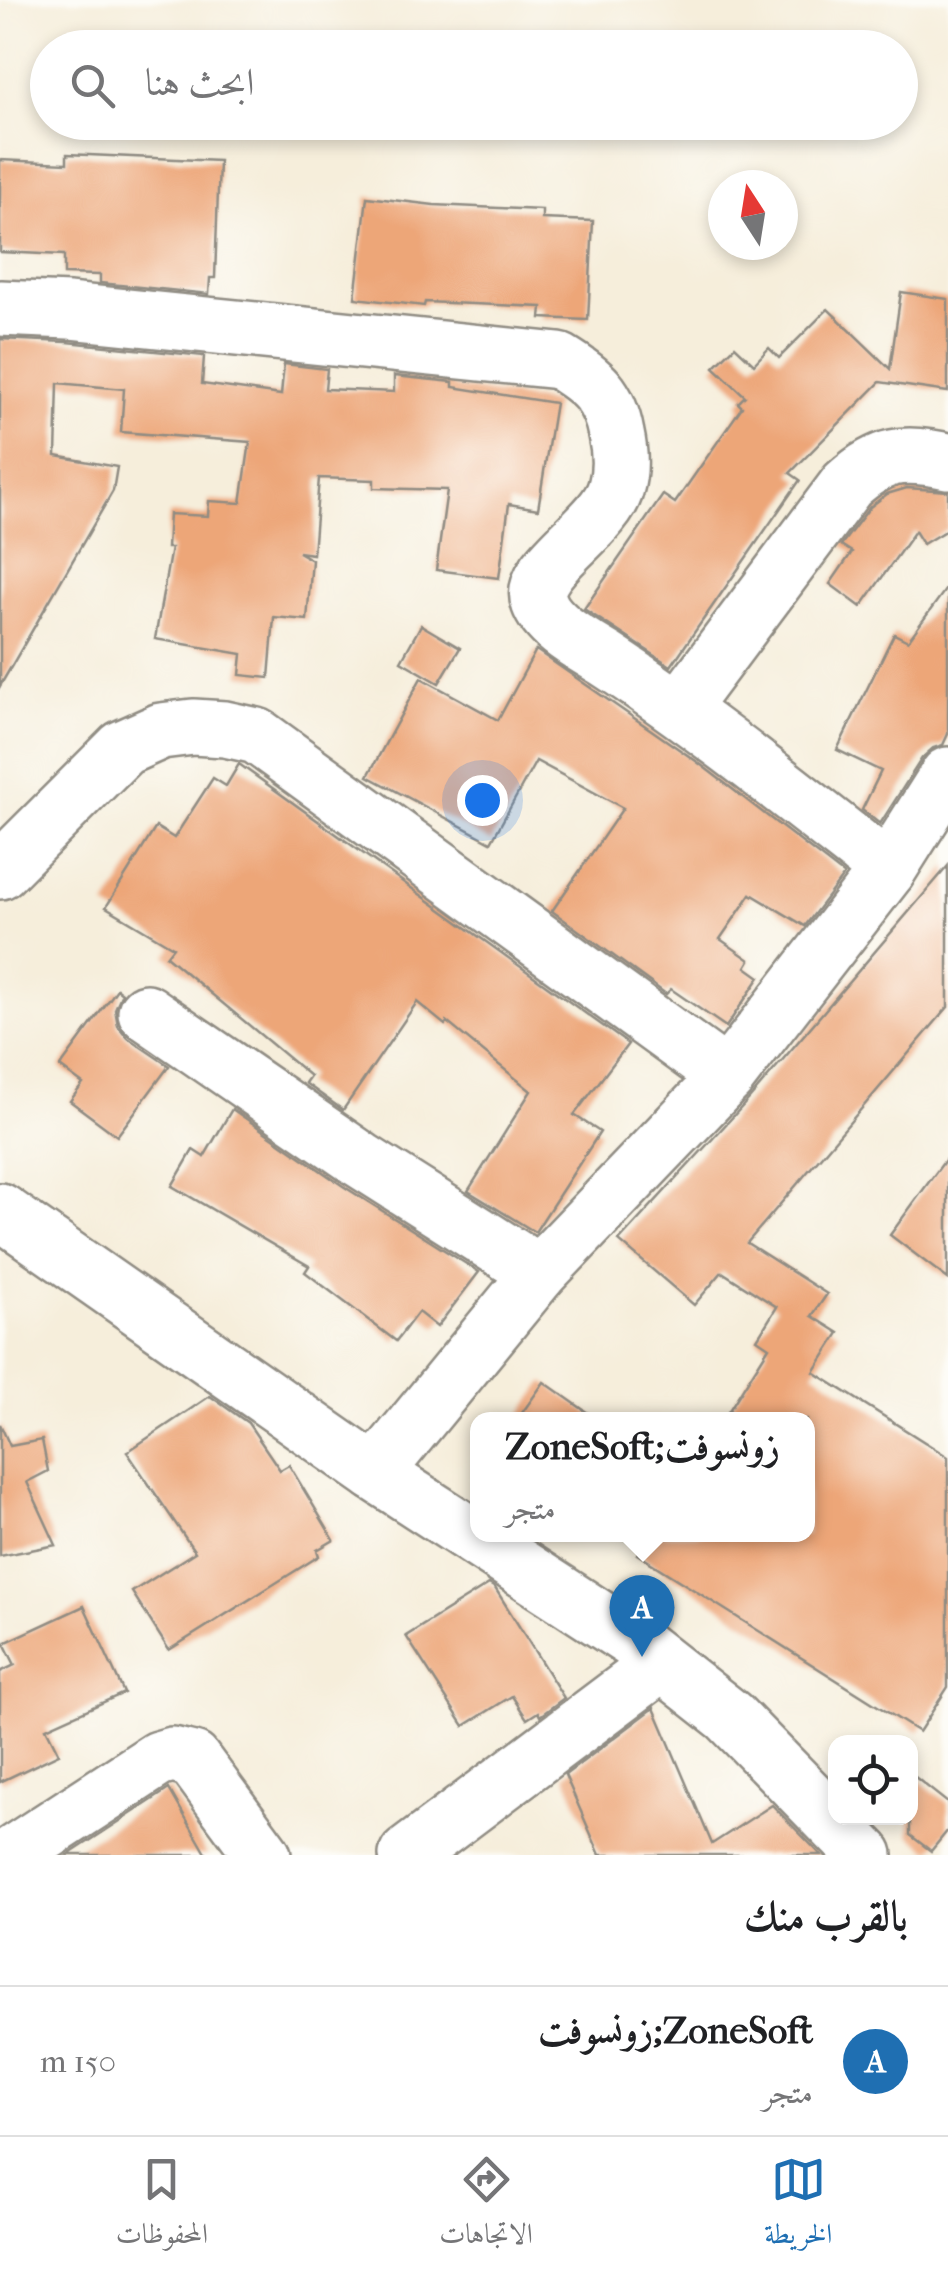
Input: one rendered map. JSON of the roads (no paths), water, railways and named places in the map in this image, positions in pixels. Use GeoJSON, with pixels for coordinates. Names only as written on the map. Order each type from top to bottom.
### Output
{"type":"FeatureCollection","features":[{"type":"Feature","properties":{"kind":"street"},"geometry":{"type":"LineString","coordinates":[[0,308],[558,361],[586,377],[611,406],[620,459],[616,490],[604,513],[548,567],[537,588],[538,601],[572,638],[680,708],[888,870]]}},
{"type":"Feature","properties":{"kind":"street"},"geometry":{"type":"LineString","coordinates":[[680,708],[856,476],[891,457],[913,454],[948,461]]}},
{"type":"Feature","properties":{"kind":"street"},"geometry":{"type":"LineString","coordinates":[[0,871],[123,748],[161,731],[192,726],[225,728],[257,736],[726,1077]]}},
{"type":"Feature","properties":{"kind":"street"},"geometry":{"type":"LineString","coordinates":[[375,1473],[538,1273],[726,1077],[888,870],[948,776]]}},
{"type":"Feature","properties":{"kind":"street"},"geometry":{"type":"LineString","coordinates":[[146,1012],[360,1160],[538,1273]]}},
{"type":"Feature","properties":{"kind":"street"},"geometry":{"type":"LineString","coordinates":[[0,1211],[375,1473],[470,1535]]}},
{"type":"Feature","properties":{"kind":"street"},"geometry":{"type":"LineString","coordinates":[[481,1542],[631,1639],[729,1716],[864,1855]]}},
{"type":"Feature","properties":{"kind":"street"},"geometry":{"type":"LineString","coordinates":[[407,1855],[660,1664]]}},
{"type":"Feature","properties":{"kind":"street"},"geometry":{"type":"LineString","coordinates":[[11,1855],[158,1759],[172,1754],[193,1760],[262,1855]]}},
{"type":"Feature","properties":{"kind":"place","name":"ZoneSoft;زونسوفت"},"geometry":{"type":"Point","coordinates":[642,1657]}}]}
